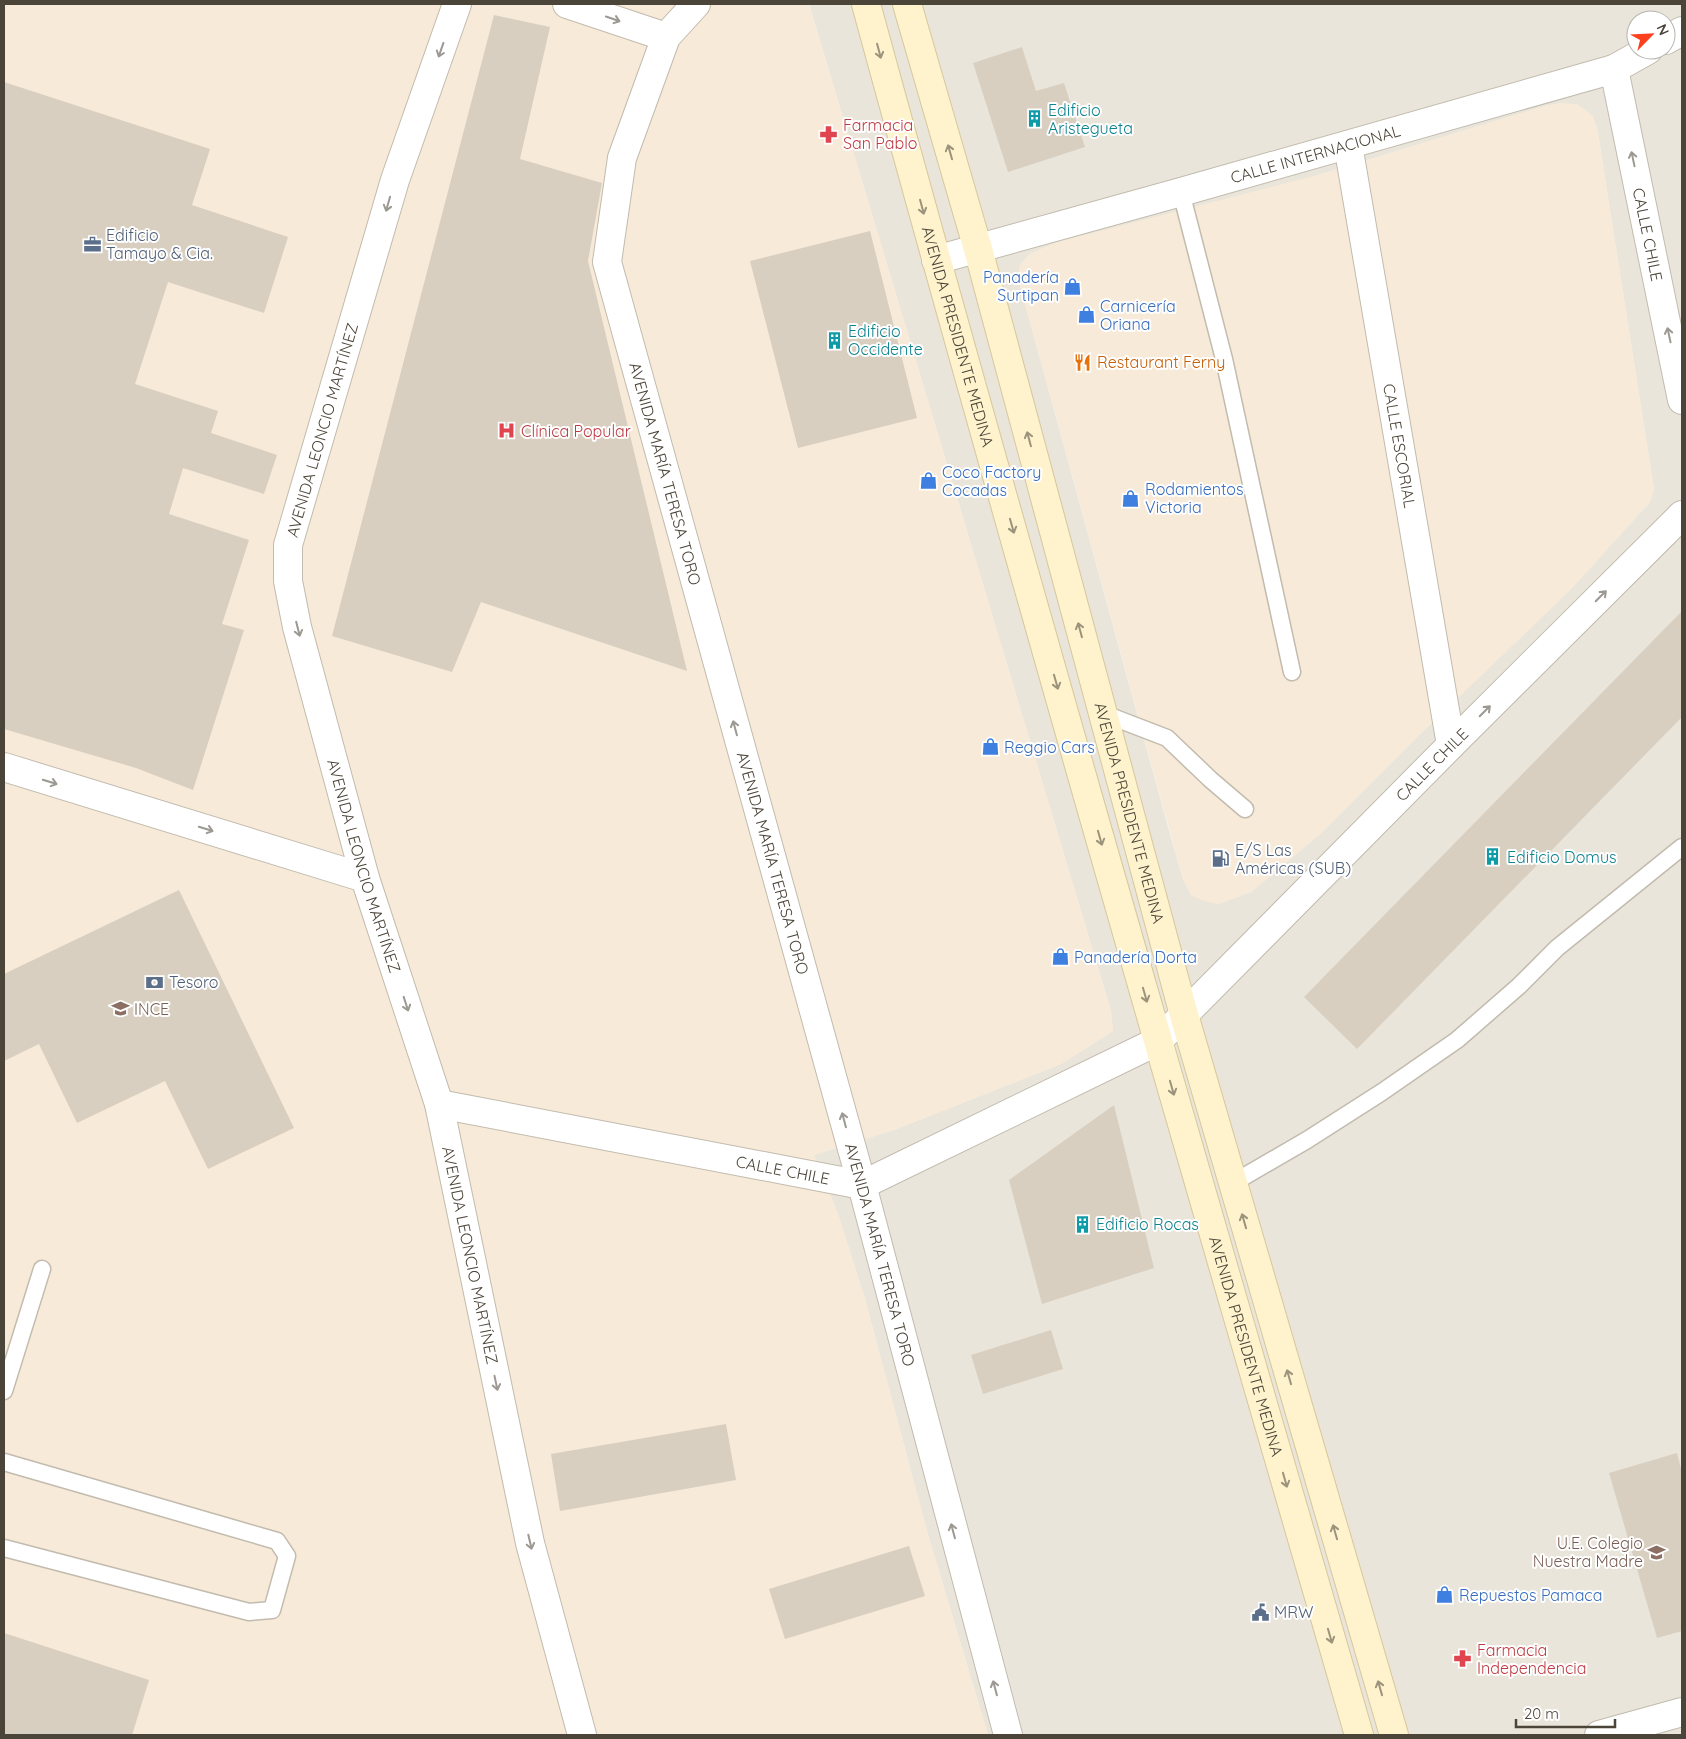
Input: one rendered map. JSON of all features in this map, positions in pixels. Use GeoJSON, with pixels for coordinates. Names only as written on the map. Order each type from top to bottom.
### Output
{"type":"FeatureCollection","features":[{"type":"Feature","properties":{"kind":"street","name":"AVENIDA LEONCIO MARTÍNEZ"},"geometry":{"type":"LineString","coordinates":[[457,4],[395,180],[288,545],[288,581],[297,627],[365,878],[438,1104],[530,1543],[582,1735]]}},
{"type":"Feature","properties":{"kind":"street"},"geometry":{"type":"LineString","coordinates":[[566,4],[666,37]]}},
{"type":"Feature","properties":{"kind":"street","name":"AVENIDA MARÍA TERESA TORO"},"geometry":{"type":"LineString","coordinates":[[696,4],[666,37],[622,158],[606,262],[862,1185],[1008,1735]]}},
{"type":"Feature","properties":{"kind":"street","name":"AVENIDA PRESIDENTE MEDINA"},"geometry":{"type":"LineString","coordinates":[[866,4],[936,260],[1158,1041],[1359,1735]]}},
{"type":"Feature","properties":{"kind":"street","name":"AVENIDA PRESIDENTE MEDINA"},"geometry":{"type":"LineString","coordinates":[[907,4],[978,249],[1184,1015],[1394,1735]]}},
{"type":"Feature","properties":{"kind":"street","name":"CALLE INTERNACIONAL"},"geometry":{"type":"LineString","coordinates":[[936,260],[1614,69],[1630,60]]}},
{"type":"Feature","properties":{"kind":"street","name":"CALLE CHILE"},"geometry":{"type":"LineString","coordinates":[[1614,69],[1682,400]]}},
{"type":"Feature","properties":{"kind":"street","name":"CALLE ESCORIAL"},"geometry":{"type":"LineString","coordinates":[[1348,145],[1451,745]]}},
{"type":"Feature","properties":{"kind":"street","name":"CALLE CHILE"},"geometry":{"type":"LineString","coordinates":[[1158,1041],[1682,515]]}},
{"type":"Feature","properties":{"kind":"street"},"geometry":{"type":"LineString","coordinates":[[4,767],[365,878]]}},
{"type":"Feature","properties":{"kind":"street"},"geometry":{"type":"LineString","coordinates":[[862,1185],[1158,1041]]}},
{"type":"Feature","properties":{"kind":"street","name":"CALLE CHILE"},"geometry":{"type":"LineString","coordinates":[[438,1104],[862,1185]]}},
{"type":"Feature","properties":{"kind":"street"},"geometry":{"type":"LineString","coordinates":[[1599,1735],[1682,1712]]}},
{"type":"Feature","properties":{"kind":"lane"},"geometry":{"type":"LineString","coordinates":[[1181,192],[1224,358],[1292,672]]}},
{"type":"Feature","properties":{"kind":"lane"},"geometry":{"type":"LineString","coordinates":[[1102,712],[1167,738],[1245,809]]}},
{"type":"Feature","properties":{"kind":"lane"},"geometry":{"type":"LineString","coordinates":[[1233,1183],[1307,1140],[1382,1092],[1457,1040],[1519,986],[1557,948],[1682,847]]}},
{"type":"Feature","properties":{"kind":"lane"},"geometry":{"type":"LineString","coordinates":[[4,1391],[42,1269]]}},
{"type":"Feature","properties":{"kind":"lane"},"geometry":{"type":"LineString","coordinates":[[4,1462],[277,1541],[287,1556],[272,1610],[249,1612],[4,1548]]}},
{"type":"Feature","properties":{"kind":"shaded area"},"geometry":{"type":"Polygon","coordinates":[[[4,4],[809,4],[1111,1011],[1113,1031],[1061,1064],[894,1130],[814,1155],[838,1214],[865,1299],[927,1531],[988,1735],[4,1735],[4,4]]]}},
{"type":"Feature","properties":{"kind":"shaded area"},"geometry":{"type":"Polygon","coordinates":[[[809,4],[1682,4],[1682,1735],[988,1735],[927,1531],[865,1299],[838,1214],[814,1155],[894,1130],[1061,1064],[1113,1031],[1111,1011],[809,4]],[[1561,103],[1545,106],[1318,175],[1019,282],[1171,838],[1183,879],[1191,895],[1218,904],[1251,892],[1319,835],[1415,739],[1572,588],[1650,502],[1654,489],[1597,127],[1561,103]]]}},
{"type":"Feature","properties":{"kind":"shaded area"},"geometry":{"type":"Polygon","coordinates":[[[1562,103],[1577,104],[1592,115],[1597,127],[1654,489],[1650,502],[1572,588],[1415,739],[1319,835],[1251,892],[1218,904],[1204,901],[1191,895],[1183,879],[1019,282],[1019,266],[1029,254],[1054,243],[1318,175],[1545,106],[1562,103]]]}},
{"type":"Feature","properties":{"kind":"building","name":"Clínica Popular"},"geometry":{"type":"Polygon","coordinates":[[[494,15],[550,27],[520,159],[602,183],[588,261],[687,671],[481,602],[452,672],[332,636],[494,15]]]}},
{"type":"Feature","properties":{"kind":"building","name":"Edificio Aristegueta"},"geometry":{"type":"Polygon","coordinates":[[[1022,47],[1036,91],[1064,83],[1085,147],[1008,172],[973,63],[1022,47]]]}},
{"type":"Feature","properties":{"kind":"building"},"geometry":{"type":"Polygon","coordinates":[[[4,82],[210,149],[192,205],[288,237],[264,313],[168,282],[135,384],[218,411],[211,433],[277,455],[264,494],[183,468],[169,514],[249,540],[222,624],[244,630],[193,790],[136,768],[4,729],[4,82]]]}},
{"type":"Feature","properties":{"kind":"building","name":"Edificio Occidente"},"geometry":{"type":"Polygon","coordinates":[[[870,231],[917,418],[798,448],[750,261],[870,231]]]}},
{"type":"Feature","properties":{"kind":"building","name":"Edificio Domus"},"geometry":{"type":"Polygon","coordinates":[[[1682,611],[1682,717],[1357,1049],[1304,997],[1682,611]]]}},
{"type":"Feature","properties":{"kind":"building","name":"INCE"},"geometry":{"type":"Polygon","coordinates":[[[179,890],[294,1128],[208,1169],[165,1081],[77,1123],[39,1044],[4,1061],[4,974],[179,890]]]}},
{"type":"Feature","properties":{"kind":"building","name":"Edificio Rocas"},"geometry":{"type":"Polygon","coordinates":[[[1114,1105],[1154,1268],[1042,1304],[1009,1180],[1114,1105]]]}},
{"type":"Feature","properties":{"kind":"building"},"geometry":{"type":"Polygon","coordinates":[[[1051,1330],[1063,1369],[983,1394],[971,1355],[1051,1330]]]}},
{"type":"Feature","properties":{"kind":"building"},"geometry":{"type":"Polygon","coordinates":[[[726,1424],[736,1480],[560,1511],[551,1454],[726,1424]]]}},
{"type":"Feature","properties":{"kind":"building","name":"U.E. Colegio Nuestra Madre"},"geometry":{"type":"Polygon","coordinates":[[[1677,1453],[1682,1473],[1682,1631],[1657,1638],[1609,1473],[1677,1453]]]}},
{"type":"Feature","properties":{"kind":"building"},"geometry":{"type":"Polygon","coordinates":[[[909,1546],[925,1596],[785,1639],[769,1589],[909,1546]]]}},
{"type":"Feature","properties":{"kind":"building"},"geometry":{"type":"Polygon","coordinates":[[[4,1633],[149,1680],[132,1735],[4,1735],[4,1633]]]}},
{"type":"Feature","properties":{"kind":"place","name":"Edificio Aristegueta"},"geometry":{"type":"Point","coordinates":[1034,119]}},
{"type":"Feature","properties":{"kind":"place","name":"Farmacia San Pablo"},"geometry":{"type":"Point","coordinates":[829,134]}},
{"type":"Feature","properties":{"kind":"place","name":"Edificio Tamayo & Cia."},"geometry":{"type":"Point","coordinates":[92,244]}},
{"type":"Feature","properties":{"kind":"place","name":"Panadería Surtipan"},"geometry":{"type":"Point","coordinates":[1073,286]}},
{"type":"Feature","properties":{"kind":"place","name":"Carnicería Oriana"},"geometry":{"type":"Point","coordinates":[1086,315]}},
{"type":"Feature","properties":{"kind":"place","name":"Edificio Occidente"},"geometry":{"type":"Point","coordinates":[834,340]}},
{"type":"Feature","properties":{"kind":"place","name":"Restaurant Ferny"},"geometry":{"type":"Point","coordinates":[1083,362]}},
{"type":"Feature","properties":{"kind":"place","name":"Clínica Popular"},"geometry":{"type":"Point","coordinates":[507,431]}},
{"type":"Feature","properties":{"kind":"place","name":"Coco Factory Cocadas"},"geometry":{"type":"Point","coordinates":[928,481]}},
{"type":"Feature","properties":{"kind":"place","name":"Rodamientos Victoria"},"geometry":{"type":"Point","coordinates":[1131,498]}},
{"type":"Feature","properties":{"kind":"place","name":"Reggio Cars"},"geometry":{"type":"Point","coordinates":[990,747]}},
{"type":"Feature","properties":{"kind":"place","name":"Edificio Domus"},"geometry":{"type":"Point","coordinates":[1493,857]}},
{"type":"Feature","properties":{"kind":"place","name":"E/S Las Américas (SUB)"},"geometry":{"type":"Point","coordinates":[1221,859]}},
{"type":"Feature","properties":{"kind":"place","name":"Panadería Dorta"},"geometry":{"type":"Point","coordinates":[1060,957]}},
{"type":"Feature","properties":{"kind":"place","name":"Tesoro"},"geometry":{"type":"Point","coordinates":[155,982]}},
{"type":"Feature","properties":{"kind":"place","name":"INCE"},"geometry":{"type":"Point","coordinates":[120,1009]}},
{"type":"Feature","properties":{"kind":"place","name":"Edificio Rocas"},"geometry":{"type":"Point","coordinates":[1082,1224]}},
{"type":"Feature","properties":{"kind":"place","name":"U.E. Colegio Nuestra Madre"},"geometry":{"type":"Point","coordinates":[1657,1552]}},
{"type":"Feature","properties":{"kind":"place","name":"Repuestos Pamaca"},"geometry":{"type":"Point","coordinates":[1445,1595]}},
{"type":"Feature","properties":{"kind":"place","name":"MRW"},"geometry":{"type":"Point","coordinates":[1260,1612]}},
{"type":"Feature","properties":{"kind":"place","name":"Farmacia Independencia"},"geometry":{"type":"Point","coordinates":[1463,1659]}}]}
